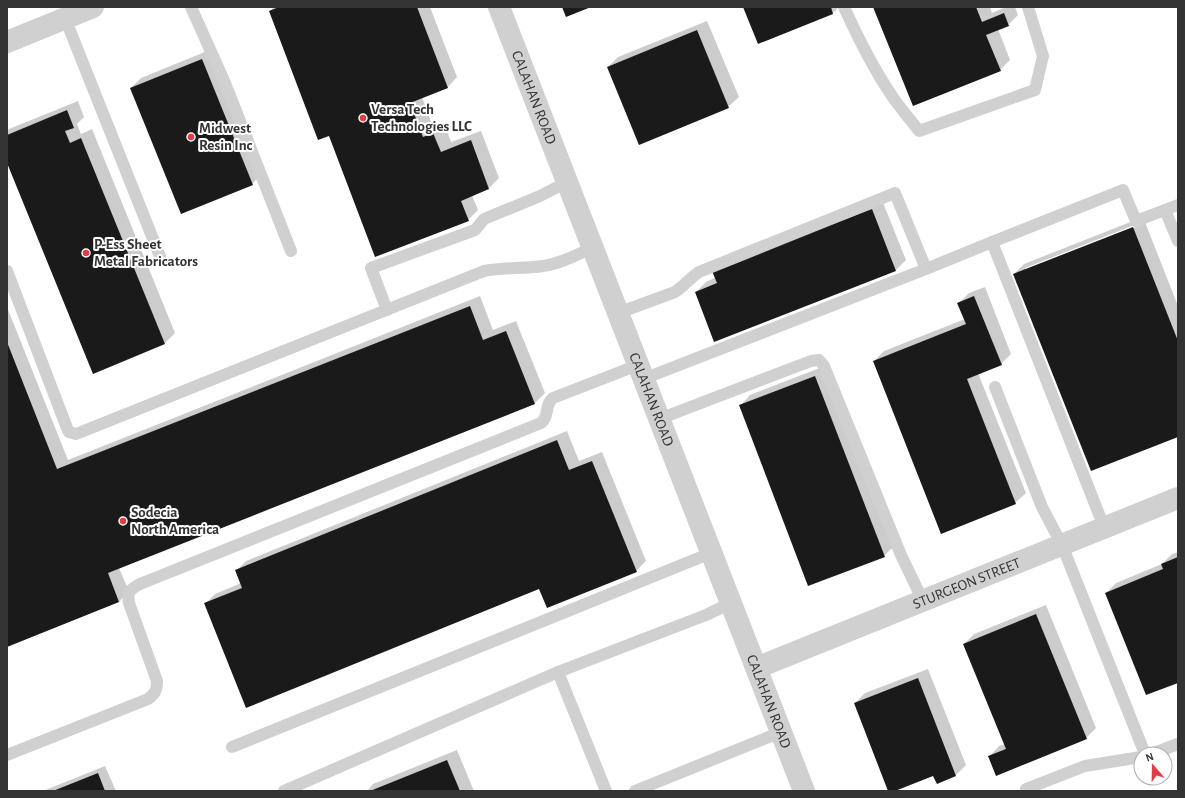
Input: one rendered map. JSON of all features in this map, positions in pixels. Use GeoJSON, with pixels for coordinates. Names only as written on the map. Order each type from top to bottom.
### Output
{"type":"FeatureCollection","features":[{"type":"Feature","properties":{"kind":"street"},"geometry":{"type":"LineString","coordinates":[[7,42],[93,7]]}},
{"type":"Feature","properties":{"kind":"street","name":"CALAHAN ROAD"},"geometry":{"type":"LineString","coordinates":[[498,7],[804,791]]}},
{"type":"Feature","properties":{"kind":"street","name":"STURGEON STREET"},"geometry":{"type":"LineString","coordinates":[[756,668],[1178,498]]}},
{"type":"Feature","properties":{"kind":"lane"},"geometry":{"type":"LineString","coordinates":[[192,7],[225,83],[292,251]]}},
{"type":"Feature","properties":{"kind":"lane"},"geometry":{"type":"LineString","coordinates":[[844,7],[856,34],[892,97],[919,130],[1034,90],[1043,56],[1028,7]]}},
{"type":"Feature","properties":{"kind":"lane"},"geometry":{"type":"LineString","coordinates":[[65,18],[161,259]]}},
{"type":"Feature","properties":{"kind":"lane"},"geometry":{"type":"LineString","coordinates":[[387,310],[370,268],[475,230],[484,219],[540,196],[567,182]]}},
{"type":"Feature","properties":{"kind":"lane"},"geometry":{"type":"LineString","coordinates":[[7,755],[148,699],[154,695],[158,688],[157,681],[129,603],[128,596],[130,590],[147,582],[541,423],[547,416],[547,405],[553,398],[641,372],[926,269],[1123,190],[1136,221],[1178,205]]}},
{"type":"Feature","properties":{"kind":"lane"},"geometry":{"type":"LineString","coordinates":[[618,313],[675,292],[682,288],[691,277],[699,272],[895,193],[926,269]]}},
{"type":"Feature","properties":{"kind":"lane"},"geometry":{"type":"LineString","coordinates":[[1165,210],[1178,241]]}},
{"type":"Feature","properties":{"kind":"lane"},"geometry":{"type":"LineString","coordinates":[[992,242],[1104,527]]}},
{"type":"Feature","properties":{"kind":"lane"},"geometry":{"type":"LineString","coordinates":[[7,271],[67,428],[72,434],[76,434],[484,271],[500,268],[542,266],[557,263],[592,248]]}},
{"type":"Feature","properties":{"kind":"lane"},"geometry":{"type":"LineString","coordinates":[[659,419],[811,361],[819,360],[824,366],[901,555],[923,601]]}},
{"type":"Feature","properties":{"kind":"lane"},"geometry":{"type":"LineString","coordinates":[[995,386],[1042,507],[1062,545],[1142,746]]}},
{"type":"Feature","properties":{"kind":"lane"},"geometry":{"type":"LineString","coordinates":[[232,747],[711,553]]}},
{"type":"Feature","properties":{"kind":"lane"},"geometry":{"type":"LineString","coordinates":[[284,791],[428,727],[558,672],[706,615],[730,603]]}},
{"type":"Feature","properties":{"kind":"lane"},"geometry":{"type":"LineString","coordinates":[[558,672],[606,791]]}},
{"type":"Feature","properties":{"kind":"lane"},"geometry":{"type":"LineString","coordinates":[[635,791],[781,732]]}},
{"type":"Feature","properties":{"kind":"lane"},"geometry":{"type":"LineString","coordinates":[[1026,791],[1026,789],[1085,766],[1133,758]]}},
{"type":"Feature","properties":{"kind":"building","name":"Versa Tech Technologies LLC"},"geometry":{"type":"Polygon","coordinates":[[[279,7],[417,7],[448,88],[410,103],[423,137],[433,133],[441,152],[471,140],[489,189],[461,201],[469,221],[375,257],[329,136],[318,140],[269,11],[279,7]]]}},
{"type":"Feature","properties":{"kind":"building"},"geometry":{"type":"Polygon","coordinates":[[[562,7],[591,7],[566,17],[562,7]]]}},
{"type":"Feature","properties":{"kind":"building"},"geometry":{"type":"Polygon","coordinates":[[[743,7],[831,7],[833,14],[758,44],[743,7]]]}},
{"type":"Feature","properties":{"kind":"building"},"geometry":{"type":"Polygon","coordinates":[[[873,7],[976,7],[982,22],[1004,13],[1009,26],[986,35],[1001,71],[913,106],[873,7]]]}},
{"type":"Feature","properties":{"kind":"building"},"geometry":{"type":"Polygon","coordinates":[[[697,30],[729,108],[639,145],[607,67],[697,30]]]}},
{"type":"Feature","properties":{"kind":"building","name":"Midwest Resin Inc"},"geometry":{"type":"Polygon","coordinates":[[[202,59],[253,185],[181,214],[130,88],[202,59]]]}},
{"type":"Feature","properties":{"kind":"building","name":"P-Ess Sheet Metal Fabricators"},"geometry":{"type":"Polygon","coordinates":[[[67,110],[74,128],[65,131],[70,143],[81,138],[165,344],[93,374],[7,163],[7,135],[67,110]]]}},
{"type":"Feature","properties":{"kind":"building"},"geometry":{"type":"Polygon","coordinates":[[[872,209],[896,271],[714,342],[695,292],[717,283],[712,271],[872,209]]]}},
{"type":"Feature","properties":{"kind":"building"},"geometry":{"type":"Polygon","coordinates":[[[1133,227],[1178,341],[1178,437],[1091,471],[1013,274],[1133,227]]]}},
{"type":"Feature","properties":{"kind":"building"},"geometry":{"type":"Polygon","coordinates":[[[974,296],[1002,365],[967,379],[1016,504],[941,534],[873,361],[966,324],[957,303],[974,296]]]}},
{"type":"Feature","properties":{"kind":"building","name":"Sodecia North America"},"geometry":{"type":"Polygon","coordinates":[[[470,306],[483,340],[506,331],[535,404],[108,573],[119,602],[7,647],[7,342],[57,469],[470,306]]]}},
{"type":"Feature","properties":{"kind":"building"},"geometry":{"type":"Polygon","coordinates":[[[815,376],[885,557],[808,586],[739,405],[815,376]]]}},
{"type":"Feature","properties":{"kind":"building"},"geometry":{"type":"Polygon","coordinates":[[[557,440],[569,470],[592,461],[637,572],[547,608],[539,589],[246,708],[204,603],[242,588],[235,570],[557,440]]]}},
{"type":"Feature","properties":{"kind":"building"},"geometry":{"type":"Polygon","coordinates":[[[1178,557],[1178,683],[1146,695],[1105,593],[1163,569],[1161,564],[1178,557]]]}},
{"type":"Feature","properties":{"kind":"building"},"geometry":{"type":"Polygon","coordinates":[[[1036,614],[1087,739],[996,776],[988,756],[1006,749],[963,644],[1036,614]]]}},
{"type":"Feature","properties":{"kind":"building"},"geometry":{"type":"Polygon","coordinates":[[[918,678],[956,776],[937,784],[933,776],[895,791],[888,791],[854,703],[918,678]]]}},
{"type":"Feature","properties":{"kind":"building"},"geometry":{"type":"Polygon","coordinates":[[[447,760],[460,791],[370,791],[447,760]]]}},
{"type":"Feature","properties":{"kind":"building"},"geometry":{"type":"Polygon","coordinates":[[[98,773],[105,791],[53,791],[98,773]]]}},
{"type":"Feature","properties":{"kind":"place","name":"Versa Tech Technologies LLC"},"geometry":{"type":"Point","coordinates":[363,118]}},
{"type":"Feature","properties":{"kind":"place","name":"Midwest Resin Inc"},"geometry":{"type":"Point","coordinates":[191,137]}},
{"type":"Feature","properties":{"kind":"place","name":"P-Ess Sheet Metal Fabricators"},"geometry":{"type":"Point","coordinates":[86,253]}},
{"type":"Feature","properties":{"kind":"place","name":"Sodecia North America"},"geometry":{"type":"Point","coordinates":[123,521]}}]}
